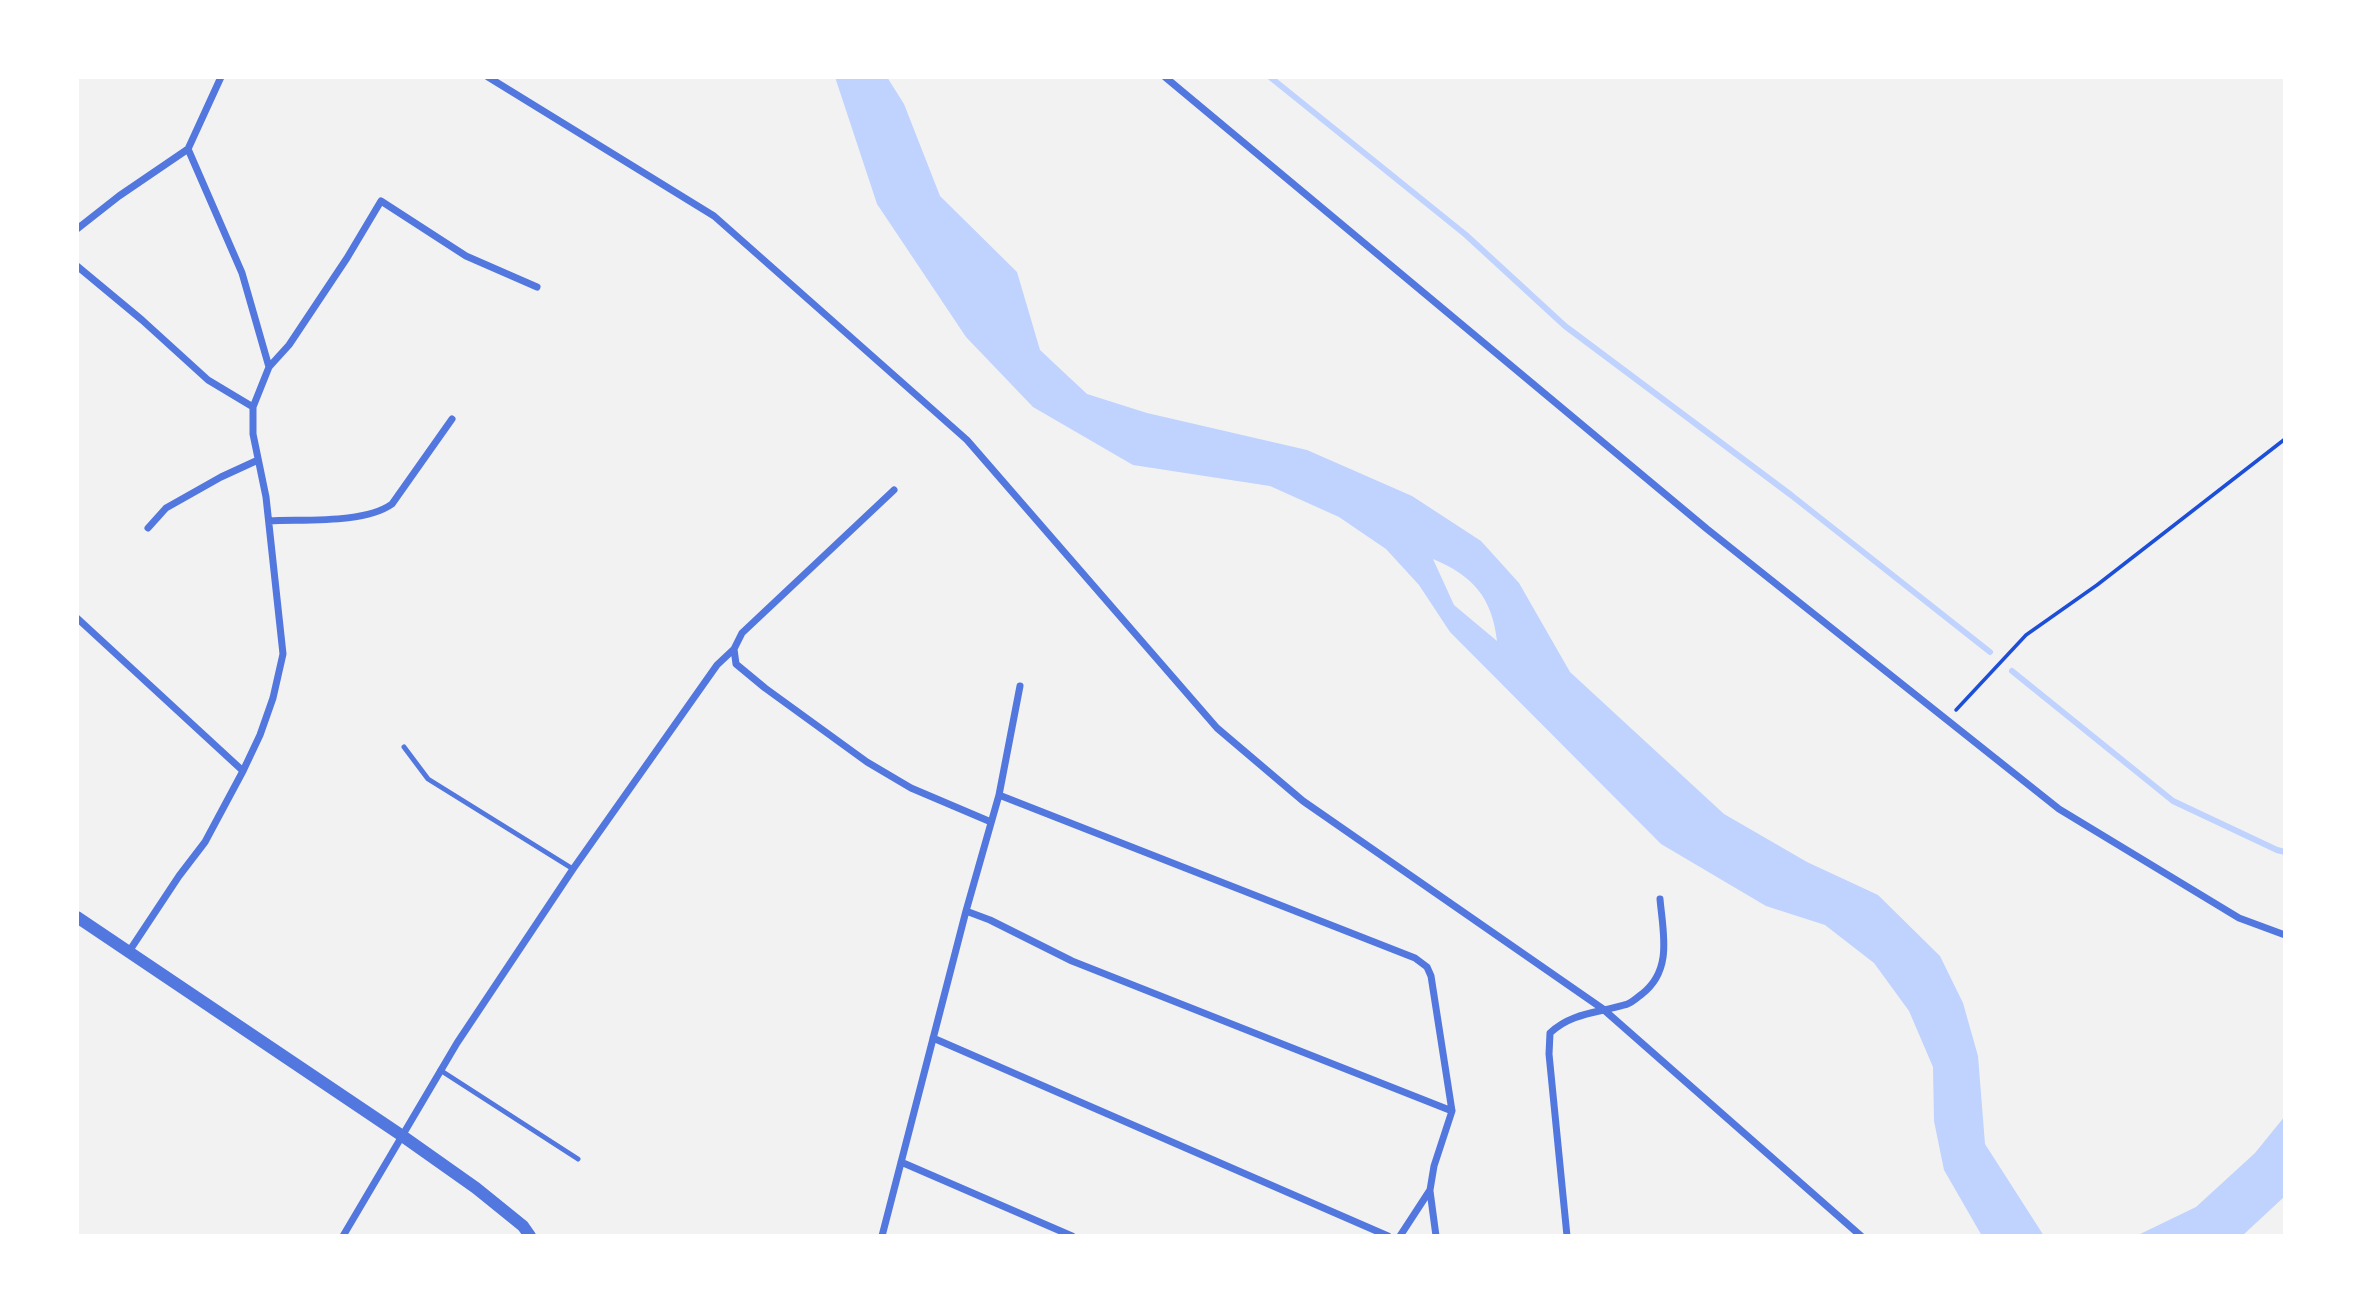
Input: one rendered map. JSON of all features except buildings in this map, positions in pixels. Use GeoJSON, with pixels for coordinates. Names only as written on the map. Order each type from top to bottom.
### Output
{"type":"FeatureCollection","features":[{"type":"Feature","properties":{"kind":"street"},"geometry":{"type":"LineString","coordinates":[[77,229],[119,196],[188,149],[220,77]]}},
{"type":"Feature","properties":{"kind":"street"},"geometry":{"type":"LineString","coordinates":[[488,77],[714,216],[967,440],[1217,728],[1303,801],[1604,1009],[1861,1236]]}},
{"type":"Feature","properties":{"kind":"street"},"geometry":{"type":"LineString","coordinates":[[1165,77],[1696,520],[2059,809],[2239,918],[2285,935]]}},
{"type":"Feature","properties":{"kind":"street"},"geometry":{"type":"LineString","coordinates":[[188,149],[242,273],[269,367]]}},
{"type":"Feature","properties":{"kind":"street"},"geometry":{"type":"LineString","coordinates":[[128,954],[179,876],[205,842],[243,771],[273,698],[283,654],[268,521],[253,434],[253,407],[269,367],[289,345],[381,201],[466,256],[537,287]]}},
{"type":"Feature","properties":{"kind":"street"},"geometry":{"type":"LineString","coordinates":[[77,265],[208,380],[253,407]]}},
{"type":"Feature","properties":{"kind":"street"},"geometry":{"type":"LineString","coordinates":[[268,521],[335,518],[382,511],[392,504],[452,419]]}},
{"type":"Feature","properties":{"kind":"street"},"geometry":{"type":"LineString","coordinates":[[148,528],[166,508],[258,460]]}},
{"type":"Feature","properties":{"kind":"street"},"geometry":{"type":"LineString","coordinates":[[343,1236],[440,1070],[573,869],[717,665],[734,649],[742,633],[894,490]]}},
{"type":"Feature","properties":{"kind":"street"},"geometry":{"type":"LineString","coordinates":[[77,618],[243,771]]}},
{"type":"Feature","properties":{"kind":"street"},"geometry":{"type":"LineString","coordinates":[[734,649],[736,664],[867,762],[911,788],[991,822]]}},
{"type":"Feature","properties":{"kind":"street"},"geometry":{"type":"LineString","coordinates":[[882,1236],[966,911],[999,795],[1020,686]]}},
{"type":"Feature","properties":{"kind":"street"},"geometry":{"type":"LineString","coordinates":[[999,795],[1415,958],[1427,967],[1431,976],[1452,1111],[1434,1166],[1430,1190],[1436,1236]]}},
{"type":"Feature","properties":{"kind":"street"},"geometry":{"type":"LineString","coordinates":[[1567,1236],[1549,1054],[1550,1033],[1560,1023],[1576,1016],[1628,1005],[1650,988],[1659,975],[1665,950],[1660,900]]}},
{"type":"Feature","properties":{"kind":"street"},"geometry":{"type":"LineString","coordinates":[[966,911],[1072,961],[1452,1111]]}},
{"type":"Feature","properties":{"kind":"street"},"geometry":{"type":"LineString","coordinates":[[77,918],[401,1135],[476,1188],[523,1226],[530,1236]]}},
{"type":"Feature","properties":{"kind":"street"},"geometry":{"type":"LineString","coordinates":[[933,1038],[1388,1236]]}},
{"type":"Feature","properties":{"kind":"street"},"geometry":{"type":"LineString","coordinates":[[901,1162],[1072,1236]]}},
{"type":"Feature","properties":{"kind":"street"},"geometry":{"type":"LineString","coordinates":[[1399,1236],[1430,1190]]}},
{"type":"Feature","properties":{"kind":"lane"},"geometry":{"type":"LineString","coordinates":[[404,747],[428,779],[573,869]]}},
{"type":"Feature","properties":{"kind":"lane"},"geometry":{"type":"LineString","coordinates":[[440,1070],[578,1158]]}},
{"type":"Feature","properties":{"kind":"path"},"geometry":{"type":"LineString","coordinates":[[1947,720],[2026,635],[2097,584],[2285,439]]}},
{"type":"Feature","properties":{"kind":"water"},"geometry":{"type":"Polygon","coordinates":[[[835,77],[887,77],[904,104],[940,196],[1017,272],[1040,350],[1087,394],[1147,413],[1307,450],[1412,496],[1481,541],[1519,583],[1570,672],[1724,814],[1807,862],[1878,895],[1940,956],[1963,1003],[1978,1056],[1985,1144],[2044,1236],[1982,1236],[1944,1170],[1934,1121],[1933,1067],[1909,1011],[1874,963],[1825,925],[1766,906],[1661,844],[1450,632],[1419,585],[1386,549],[1339,517],[1270,486],[1133,465],[1033,407],[966,337],[877,204],[835,77]],[[1433,559],[1454,605],[1497,641],[1491,612],[1485,600],[1470,581],[1433,559]]]}},
{"type":"Feature","properties":{"kind":"water"},"geometry":{"type":"Polygon","coordinates":[[[2285,1116],[2285,1196],[2242,1236],[2136,1236],[2196,1207],[2255,1153],[2285,1116]]]}},
{"type":"Feature","properties":{"kind":"waterway"},"geometry":{"type":"LineString","coordinates":[[1270,77],[1466,235],[1565,326],[1791,495],[1990,652]]}},
{"type":"Feature","properties":{"kind":"waterway"},"geometry":{"type":"LineString","coordinates":[[2012,671],[2173,801],[2285,852]]}}]}
